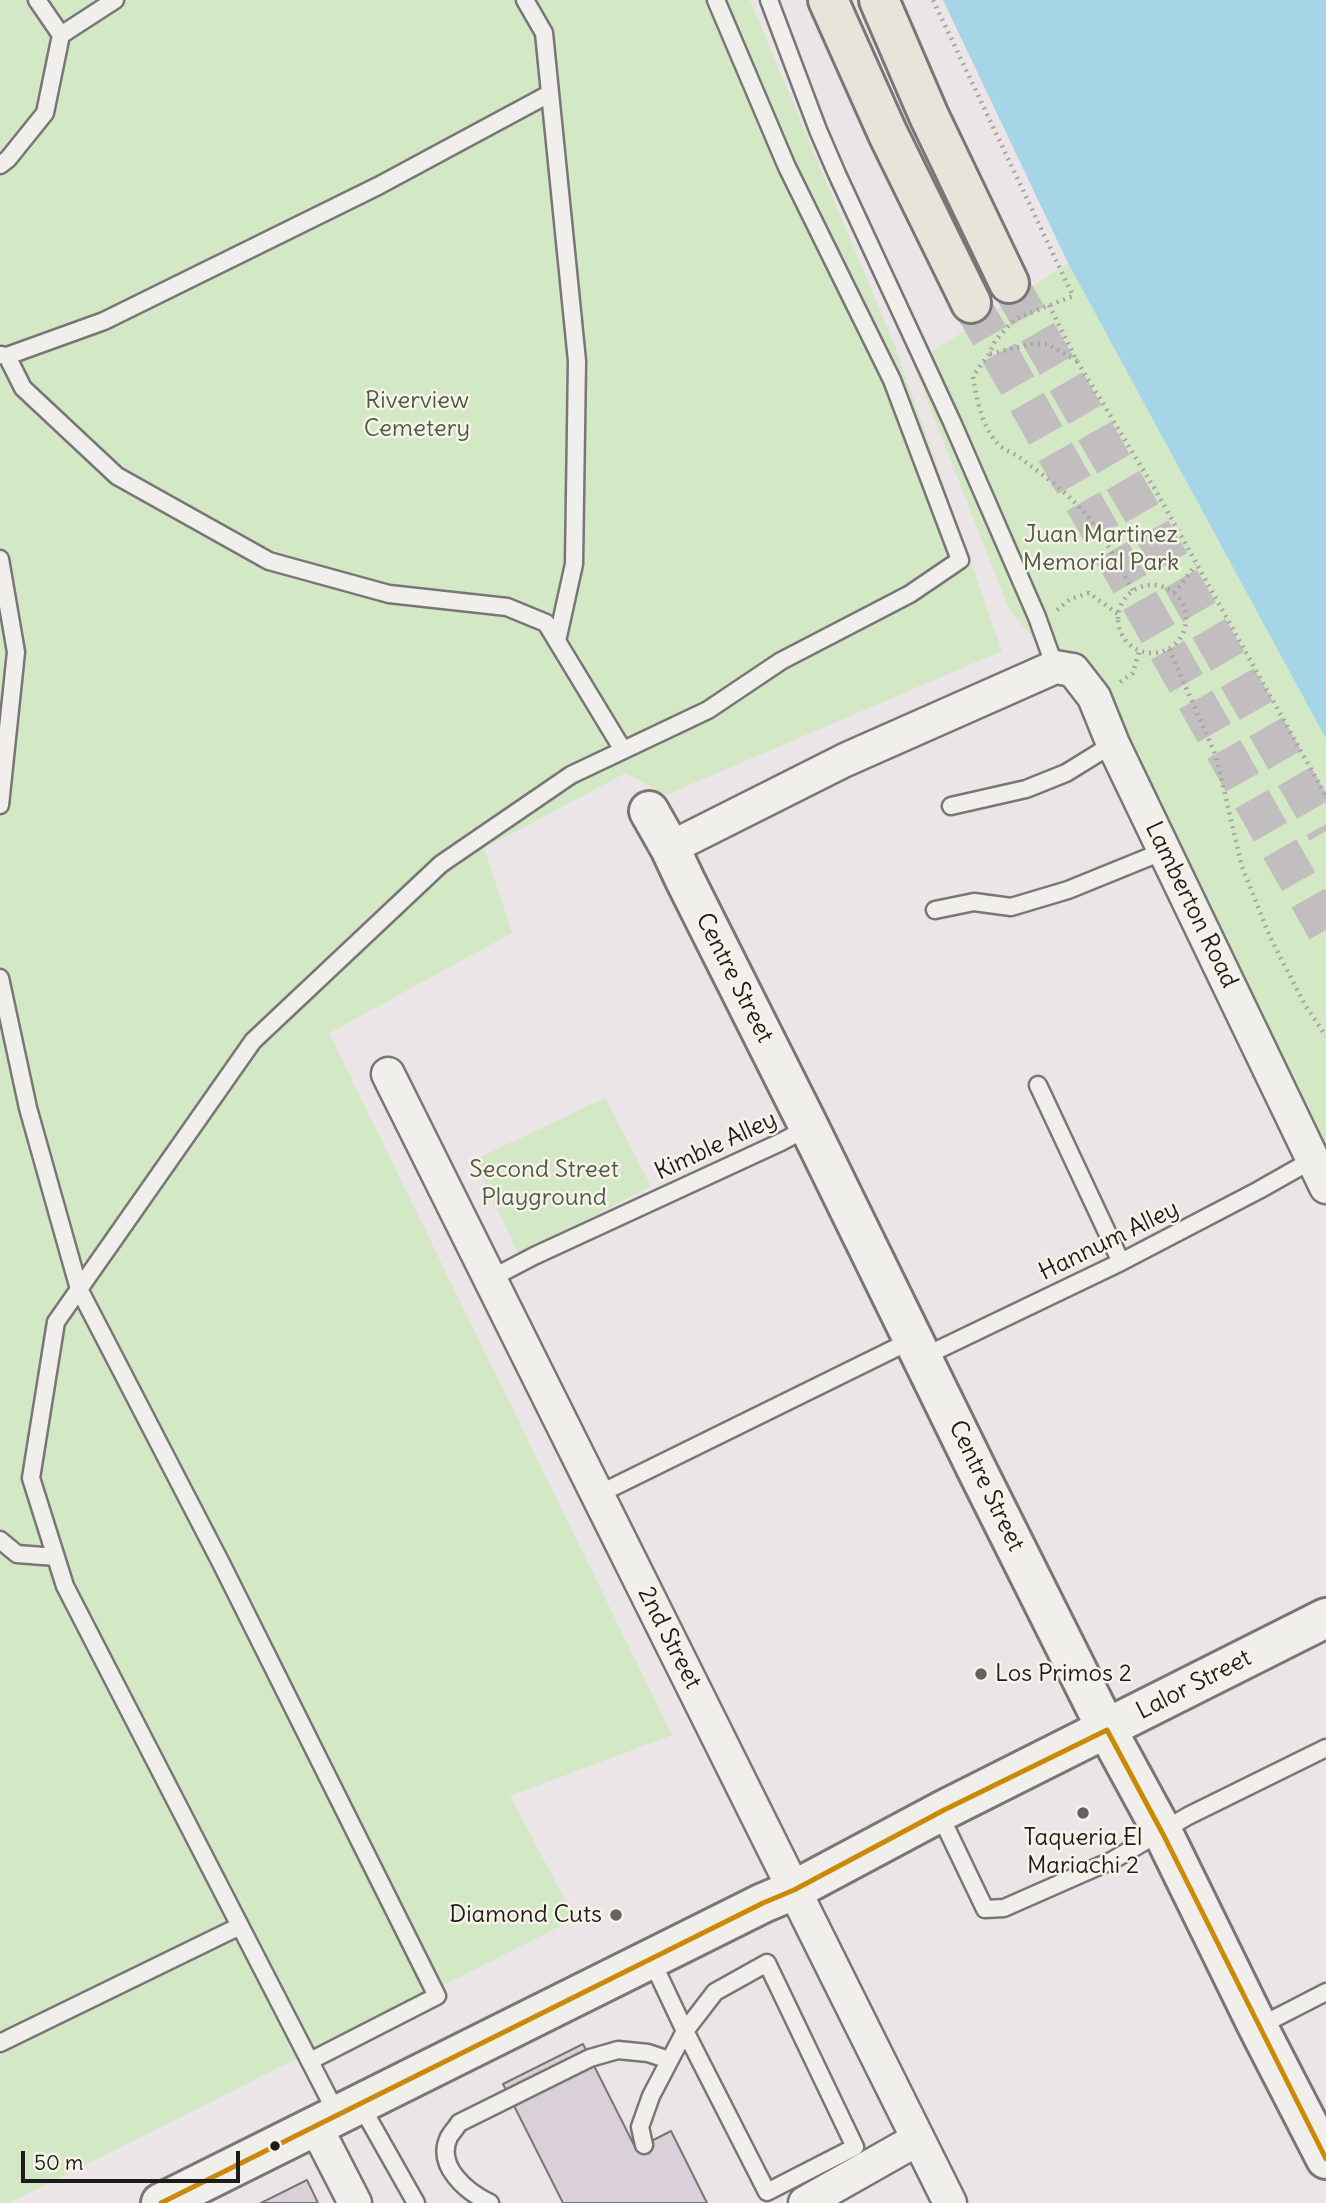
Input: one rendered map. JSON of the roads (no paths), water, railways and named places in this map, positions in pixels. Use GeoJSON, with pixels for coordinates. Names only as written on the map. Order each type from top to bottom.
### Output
{"type":"FeatureCollection","features":[{"type":"Feature","properties":{"kind":"highway"},"geometry":{"type":"LineString","coordinates":[[828,0],[888,134],[971,303]]}},
{"type":"Feature","properties":{"kind":"highway"},"geometry":{"type":"LineString","coordinates":[[879,0],[929,116],[1009,283]]}},
{"type":"Feature","properties":{"kind":"street","name":"Lamberton Road"},"geometry":{"type":"LineString","coordinates":[[1053,660],[1073,670],[1094,697],[1113,744],[1319,1173]]}},
{"type":"Feature","properties":{"kind":"street"},"geometry":{"type":"LineString","coordinates":[[670,848],[1053,660]]}},
{"type":"Feature","properties":{"kind":"street","name":"Centre Street"},"geometry":{"type":"LineString","coordinates":[[649,811],[670,848],[1107,1730],[1162,1831],[1326,2159]]}},
{"type":"Feature","properties":{"kind":"street","name":"2nd Street"},"geometry":{"type":"LineString","coordinates":[[388,1074],[950,2203]]}},
{"type":"Feature","properties":{"kind":"street","name":"Lalor Street"},"geometry":{"type":"LineString","coordinates":[[161,2203],[794,1890],[939,1813],[1326,1618]]}},
{"type":"Feature","properties":{"kind":"street"},"geometry":{"type":"LineString","coordinates":[[338,2116],[355,2203]]}},
{"type":"Feature","properties":{"kind":"street"},"geometry":{"type":"LineString","coordinates":[[805,2203],[918,2139]]}},
{"type":"Feature","properties":{"kind":"lane"},"geometry":{"type":"LineString","coordinates":[[37,0],[61,35]]}},
{"type":"Feature","properties":{"kind":"lane"},"geometry":{"type":"LineString","coordinates":[[0,165],[8,159],[45,113],[61,35],[115,0]]}},
{"type":"Feature","properties":{"kind":"lane"},"geometry":{"type":"LineString","coordinates":[[525,0],[544,33],[577,361],[574,564],[557,641]]}},
{"type":"Feature","properties":{"kind":"lane"},"geometry":{"type":"LineString","coordinates":[[416,2203],[338,2116],[65,1586],[31,1478],[56,1322],[253,1041],[440,864],[571,775],[708,710],[781,661],[910,594],[960,560],[892,380],[787,167],[716,0]]}},
{"type":"Feature","properties":{"kind":"lane"},"geometry":{"type":"LineString","coordinates":[[769,0],[818,130],[952,422],[1053,660]]}},
{"type":"Feature","properties":{"kind":"lane"},"geometry":{"type":"LineString","coordinates":[[549,94],[378,186],[104,320],[4,355],[23,388],[117,476],[269,561],[389,594],[508,607],[546,623],[623,750]]}},
{"type":"Feature","properties":{"kind":"lane"},"geometry":{"type":"LineString","coordinates":[[0,559],[16,652],[0,805]]}},
{"type":"Feature","properties":{"kind":"lane"},"geometry":{"type":"LineString","coordinates":[[951,806],[1026,789],[1066,773],[1113,744]]}},
{"type":"Feature","properties":{"kind":"lane"},"geometry":{"type":"LineString","coordinates":[[934,910],[974,902],[1011,907],[1068,890],[1164,850]]}},
{"type":"Feature","properties":{"kind":"lane"},"geometry":{"type":"LineString","coordinates":[[0,978],[28,1108],[79,1289],[221,1563],[437,1996],[310,2061]]}},
{"type":"Feature","properties":{"kind":"lane"},"geometry":{"type":"LineString","coordinates":[[1038,1085],[1121,1262]]}},
{"type":"Feature","properties":{"kind":"lane","name":"Kimble Alley"},"geometry":{"type":"LineString","coordinates":[[490,1279],[809,1127]]}},
{"type":"Feature","properties":{"kind":"lane","name":"Hannum Alley"},"geometry":{"type":"LineString","coordinates":[[597,1494],[918,1348],[1121,1262],[1259,1191],[1319,1173]]}},
{"type":"Feature","properties":{"kind":"lane"},"geometry":{"type":"LineString","coordinates":[[0,1540],[18,1554],[56,1557]]}},
{"type":"Feature","properties":{"kind":"lane"},"geometry":{"type":"LineString","coordinates":[[939,1813],[974,1881],[985,1909],[1004,1908],[1113,1860],[1162,1831],[1326,1748]]}},
{"type":"Feature","properties":{"kind":"lane"},"geometry":{"type":"LineString","coordinates":[[0,2043],[240,1926]]}},
{"type":"Feature","properties":{"kind":"lane"},"geometry":{"type":"LineString","coordinates":[[644,2145],[640,2127],[651,2096],[685,2031],[715,1992],[767,1963],[855,2147],[767,2192],[685,2031],[651,1959]]}},
{"type":"Feature","properties":{"kind":"lane"},"geometry":{"type":"LineString","coordinates":[[1258,2027],[1326,1992]]}},
{"type":"Feature","properties":{"kind":"lane"},"geometry":{"type":"LineString","coordinates":[[490,2203],[459,2183],[451,2169],[446,2152],[449,2138],[459,2123],[590,2058],[618,2050],[649,2053],[669,2060]]}},
{"type":"Feature","properties":{"kind":"water"},"geometry":{"type":"Polygon","coordinates":[[[943,0],[1326,0],[1326,739],[1068,263],[943,0]]]}},
{"type":"Feature","properties":{"kind":"tunnel"},"geometry":{"type":"LineString","coordinates":[[1009,283],[1326,831]]}},
{"type":"Feature","properties":{"kind":"tunnel"},"geometry":{"type":"LineString","coordinates":[[971,303],[1326,930]]}},
{"type":"Feature","properties":{"kind":"place","name":"Los Primos 2"},"geometry":{"type":"Point","coordinates":[981,1674]}},
{"type":"Feature","properties":{"kind":"place","name":"Taqueria El Mariachi 2"},"geometry":{"type":"Point","coordinates":[1083,1813]}},
{"type":"Feature","properties":{"kind":"place","name":"Diamond Cuts"},"geometry":{"type":"Point","coordinates":[616,1915]}},
{"type":"Feature","properties":{"kind":"park label","name":"Riverview Cemetery"},"geometry":{"type":"Point","coordinates":[417,415]}},
{"type":"Feature","properties":{"kind":"park label","name":"Juan Martinez Memorial Park"},"geometry":{"type":"Point","coordinates":[1101,549]}},
{"type":"Feature","properties":{"kind":"park label","name":"Second Street Playground"},"geometry":{"type":"Point","coordinates":[544,1184]}}]}
